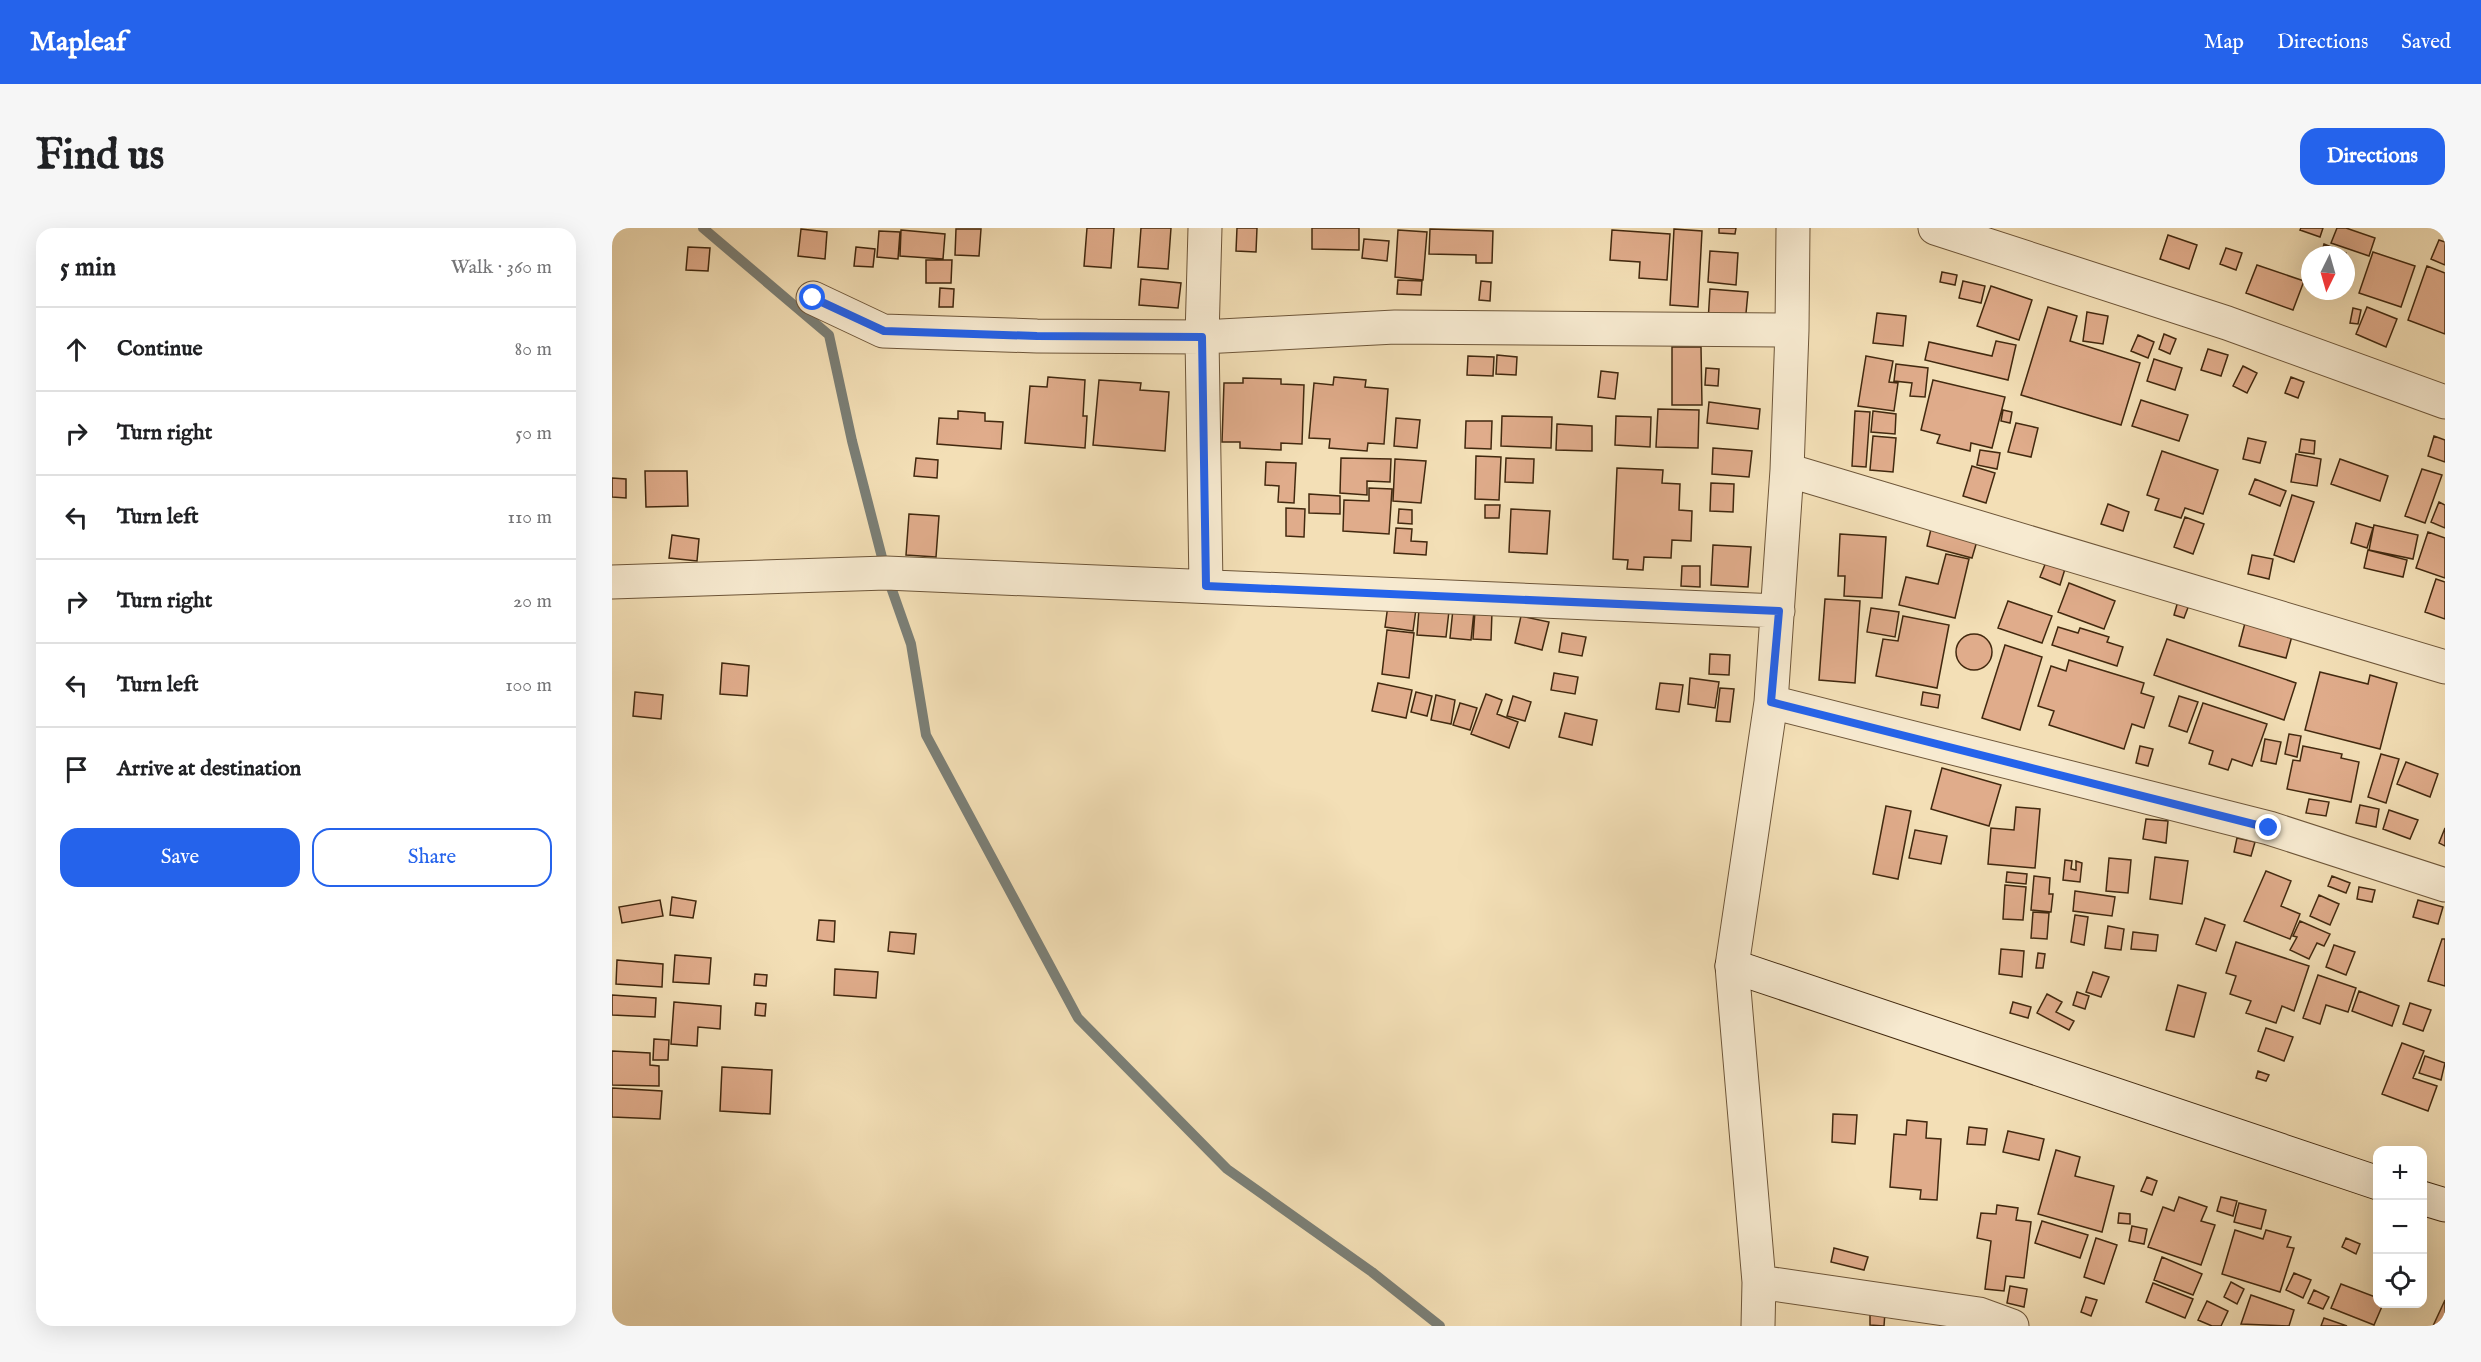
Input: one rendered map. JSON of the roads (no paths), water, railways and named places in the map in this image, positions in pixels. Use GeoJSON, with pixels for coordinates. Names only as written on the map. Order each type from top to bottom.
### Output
{"type":"FeatureCollection","features":[{"type":"Feature","properties":{"kind":"street"},"geometry":{"type":"LineString","coordinates":[[1205,228],[1202,337],[1206,586]]}},
{"type":"Feature","properties":{"kind":"street"},"geometry":{"type":"LineString","coordinates":[[1758,1326],[1760,1282],[1732,966],[1771,702],[1779,611],[1787,470],[1793,228]]}},
{"type":"Feature","properties":{"kind":"street"},"geometry":{"type":"LineString","coordinates":[[1935,228],[2227,323],[2445,402]]}},
{"type":"Feature","properties":{"kind":"street"},"geometry":{"type":"LineString","coordinates":[[813,298],[884,331],[1037,336],[1202,337],[1395,327],[1792,330]]}},
{"type":"Feature","properties":{"kind":"street"},"geometry":{"type":"LineString","coordinates":[[1787,470],[2445,667]]}},
{"type":"Feature","properties":{"kind":"street"},"geometry":{"type":"LineString","coordinates":[[612,582],[886,573],[1779,611]]}},
{"type":"Feature","properties":{"kind":"street"},"geometry":{"type":"LineString","coordinates":[[1771,702],[2269,828],[2445,885]]}},
{"type":"Feature","properties":{"kind":"street"},"geometry":{"type":"LineString","coordinates":[[1732,966],[2373,1181]]}},
{"type":"Feature","properties":{"kind":"street"},"geometry":{"type":"LineString","coordinates":[[2427,1200],[2445,1205]]}},
{"type":"Feature","properties":{"kind":"street"},"geometry":{"type":"LineString","coordinates":[[1760,1282],[1979,1314],[2012,1326]]}},
{"type":"Feature","properties":{"kind":"waterway"},"geometry":{"type":"LineString","coordinates":[[703,228],[829,335],[852,441],[886,573],[911,644],[926,735],[1078,1018],[1227,1169],[1372,1272],[1440,1326]]}}]}
